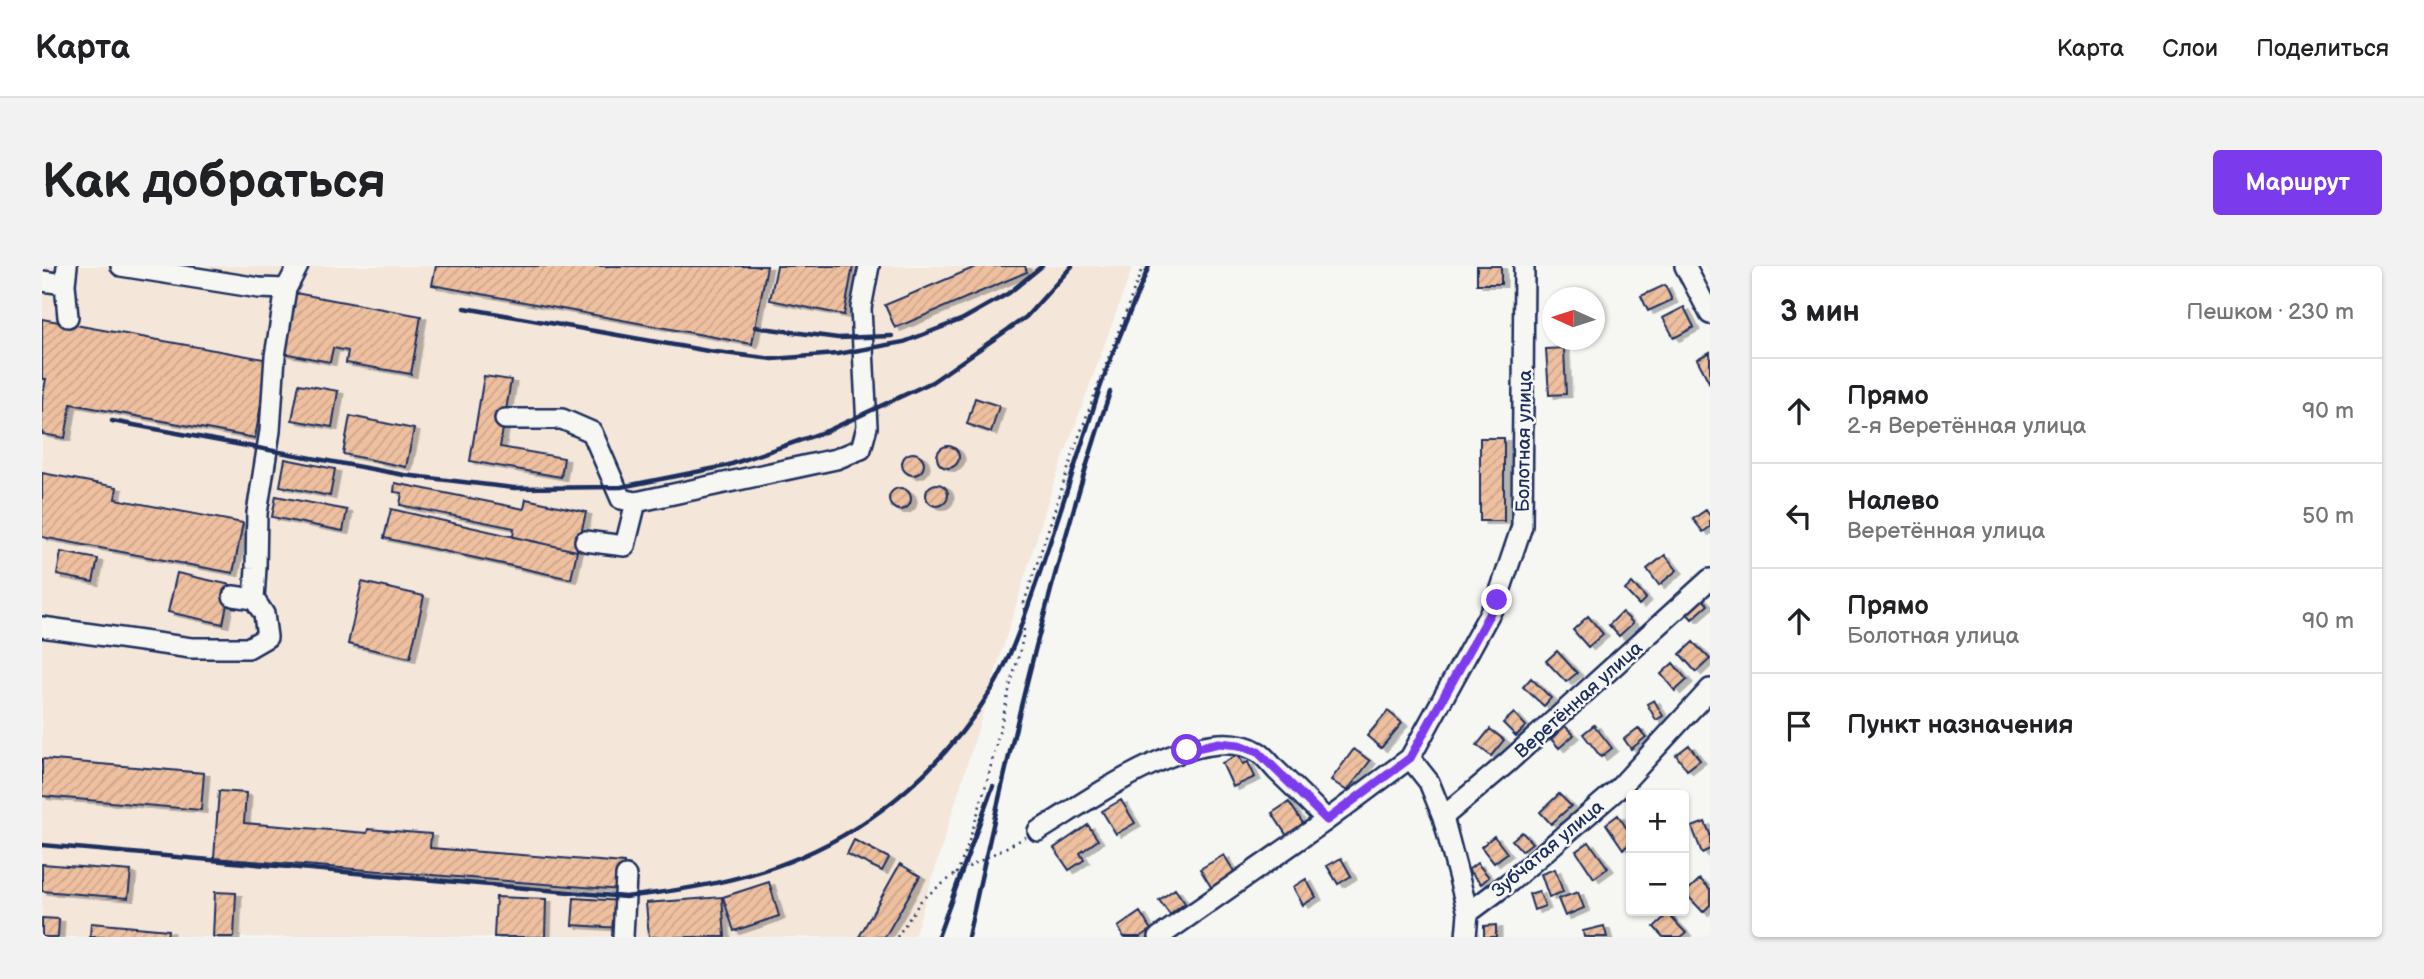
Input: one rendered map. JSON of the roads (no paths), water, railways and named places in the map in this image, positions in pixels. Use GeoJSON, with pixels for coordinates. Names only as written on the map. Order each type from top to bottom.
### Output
{"type":"FeatureCollection","features":[{"type":"Feature","properties":{"kind":"street"},"geometry":{"type":"LineString","coordinates":[[121,266],[259,288],[286,289]]}},
{"type":"Feature","properties":{"kind":"street"},"geometry":{"type":"LineString","coordinates":[[42,626],[191,648],[248,648],[267,637],[264,614],[254,599],[257,513],[270,431],[275,356],[286,289],[298,266]]}},
{"type":"Feature","properties":{"kind":"street"},"geometry":{"type":"LineString","coordinates":[[505,419],[562,419],[592,432],[621,499],[636,502],[836,459],[861,449],[867,427],[861,308],[869,266]]}},
{"type":"Feature","properties":{"kind":"street","name":"Болотная улица"},"geometry":{"type":"LineString","coordinates":[[1410,758],[1497,600],[1522,526],[1524,266]]}},
{"type":"Feature","properties":{"kind":"street"},"geometry":{"type":"LineString","coordinates":[[1685,266],[1710,314]]}},
{"type":"Feature","properties":{"kind":"street"},"geometry":{"type":"LineString","coordinates":[[42,281],[66,275],[68,317]]}},
{"type":"Feature","properties":{"kind":"street"},"geometry":{"type":"LineString","coordinates":[[585,541],[625,546],[636,502]]}},
{"type":"Feature","properties":{"kind":"street","name":"Веретённая улица"},"geometry":{"type":"LineString","coordinates":[[1443,817],[1507,763],[1710,579]]}},
{"type":"Feature","properties":{"kind":"street"},"geometry":{"type":"LineString","coordinates":[[233,596],[254,599]]}},
{"type":"Feature","properties":{"kind":"street","name":"Зубчатая улица"},"geometry":{"type":"LineString","coordinates":[[1468,914],[1511,881],[1619,788],[1710,689]]}},
{"type":"Feature","properties":{"kind":"street"},"geometry":{"type":"LineString","coordinates":[[1038,831],[1156,761],[1219,743],[1239,745],[1258,752],[1327,820]]}},
{"type":"Feature","properties":{"kind":"street"},"geometry":{"type":"LineString","coordinates":[[1158,937],[1327,820],[1410,758],[1429,782],[1443,817],[1468,914],[1466,937]]}},
{"type":"Feature","properties":{"kind":"street"},"geometry":{"type":"LineString","coordinates":[[623,937],[626,876]]}},
{"type":"Feature","properties":{"kind":"railway"},"geometry":{"type":"LineString","coordinates":[[465,308],[708,351],[773,359],[837,354],[904,342],[963,319],[1009,293],[1042,266]]}},
{"type":"Feature","properties":{"kind":"railway"},"geometry":{"type":"LineString","coordinates":[[112,421],[404,475],[514,488],[621,487],[726,466],[827,431],[932,382],[1026,317],[1072,266]]}},
{"type":"Feature","properties":{"kind":"railway"},"geometry":{"type":"LineString","coordinates":[[42,845],[625,897],[692,888],[736,878],[779,865],[829,843],[857,827],[909,788],[954,741],[992,689],[1017,636],[1104,378],[1149,266]]}},
{"type":"Feature","properties":{"kind":"railway"},"geometry":{"type":"LineString","coordinates":[[755,327],[838,338],[892,336]]}},
{"type":"Feature","properties":{"kind":"railway"},"geometry":{"type":"LineString","coordinates":[[968,937],[1032,663],[1110,392]]}},
{"type":"Feature","properties":{"kind":"railway"},"geometry":{"type":"LineString","coordinates":[[938,937],[993,786]]}}]}
